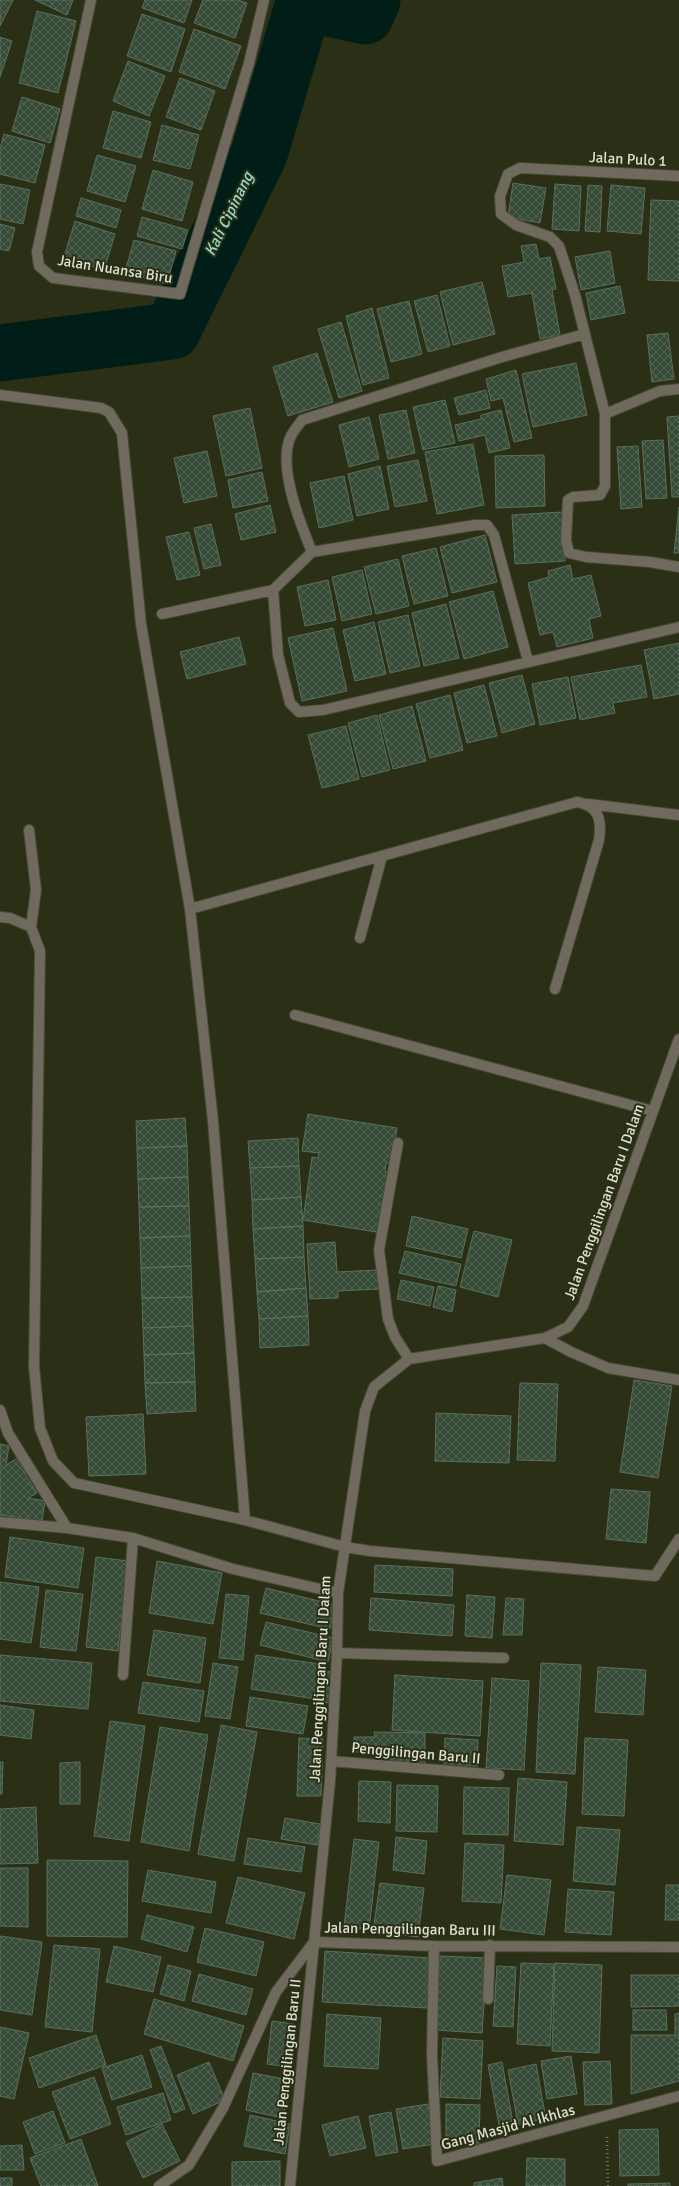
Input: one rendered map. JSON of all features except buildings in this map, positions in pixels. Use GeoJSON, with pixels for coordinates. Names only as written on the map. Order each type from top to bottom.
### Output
{"type":"FeatureCollection","features":[{"type":"Feature","properties":{"kind":"street","name":"Jalan Nuansa Biru"},"geometry":{"type":"LineString","coordinates":[[91,0],[37,252],[39,266],[53,278],[180,294],[249,63],[264,0]]}},
{"type":"Feature","properties":{"kind":"street","name":"Jalan Pulo 1"},"geometry":{"type":"LineString","coordinates":[[585,334],[559,246],[550,237],[516,226],[501,214],[500,204],[503,184],[508,174],[520,168],[679,176]]}},
{"type":"Feature","properties":{"kind":"street"},"geometry":{"type":"LineString","coordinates":[[312,552],[297,517],[286,464],[290,439],[302,420],[502,357],[585,334],[605,414],[605,486],[600,495],[573,497],[568,500],[566,540],[570,553],[586,557],[650,562],[679,567]]}},
{"type":"Feature","properties":{"kind":"street"},"geometry":{"type":"LineString","coordinates":[[605,414],[660,392],[679,389]]}},
{"type":"Feature","properties":{"kind":"street"},"geometry":{"type":"LineString","coordinates":[[0,395],[101,408],[109,412],[122,433],[141,624],[190,909],[213,1120],[245,1520]]}},
{"type":"Feature","properties":{"kind":"street"},"geometry":{"type":"LineString","coordinates":[[162,614],[273,590],[312,552],[475,525],[488,525],[494,535],[528,661]]}},
{"type":"Feature","properties":{"kind":"street"},"geometry":{"type":"LineString","coordinates":[[273,590],[278,655],[290,702],[299,712],[323,710],[679,627]]}},
{"type":"Feature","properties":{"kind":"street"},"geometry":{"type":"LineString","coordinates":[[190,909],[577,802],[679,815]]}},
{"type":"Feature","properties":{"kind":"street"},"geometry":{"type":"LineString","coordinates":[[555,989],[599,840],[600,821],[594,809],[588,804]]}},
{"type":"Feature","properties":{"kind":"street"},"geometry":{"type":"LineString","coordinates":[[29,830],[36,890],[31,927],[40,951],[34,1367],[40,1428],[53,1461],[74,1483],[245,1520],[346,1548],[655,1576],[679,1539]]}},
{"type":"Feature","properties":{"kind":"street"},"geometry":{"type":"LineString","coordinates":[[360,938],[382,856]]}},
{"type":"Feature","properties":{"kind":"street"},"geometry":{"type":"LineString","coordinates":[[0,917],[10,918],[31,927]]}},
{"type":"Feature","properties":{"kind":"street"},"geometry":{"type":"LineString","coordinates":[[295,1015],[653,1112]]}},
{"type":"Feature","properties":{"kind":"street","name":"Jalan Penggilingan Baru I Dalam"},"geometry":{"type":"LineString","coordinates":[[314,1942],[331,1761],[337,1653],[338,1593],[346,1548],[365,1411],[374,1387],[409,1358],[545,1338],[568,1327],[583,1306],[679,1039]]}},
{"type":"Feature","properties":{"kind":"street"},"geometry":{"type":"LineString","coordinates":[[398,1143],[379,1250],[388,1319],[395,1336],[409,1358]]}},
{"type":"Feature","properties":{"kind":"street"},"geometry":{"type":"LineString","coordinates":[[545,1338],[571,1352],[608,1368],[679,1380]]}},
{"type":"Feature","properties":{"kind":"street"},"geometry":{"type":"LineString","coordinates":[[0,1410],[8,1433],[67,1528]]}},
{"type":"Feature","properties":{"kind":"street"},"geometry":{"type":"LineString","coordinates":[[0,1522],[67,1528],[133,1538],[233,1569],[338,1593]]}},
{"type":"Feature","properties":{"kind":"street"},"geometry":{"type":"LineString","coordinates":[[123,1675],[133,1538]]}},
{"type":"Feature","properties":{"kind":"street"},"geometry":{"type":"LineString","coordinates":[[337,1653],[504,1658]]}},
{"type":"Feature","properties":{"kind":"street","name":"Penggilingan Baru II"},"geometry":{"type":"LineString","coordinates":[[331,1761],[499,1775]]}},
{"type":"Feature","properties":{"kind":"street","name":"Jalan Penggilingan Baru III"},"geometry":{"type":"LineString","coordinates":[[159,2186],[189,2165],[223,2108],[276,1992],[314,1942],[434,1946],[490,1945],[679,1947]]}},
{"type":"Feature","properties":{"kind":"street","name":"Jalan Penggilingan Baru II"},"geometry":{"type":"LineString","coordinates":[[290,2186],[314,1942]]}},
{"type":"Feature","properties":{"kind":"street"},"geometry":{"type":"LineString","coordinates":[[488,1999],[490,1945]]}},
{"type":"Feature","properties":{"kind":"street","name":"Gang Masjid Al Ikhlas"},"geometry":{"type":"LineString","coordinates":[[434,1946],[432,2054],[438,2162],[679,2096]]}},
{"type":"Feature","properties":{"kind":"path"},"geometry":{"type":"LineString","coordinates":[[606,2117],[608,2186]]}},
{"type":"Feature","properties":{"kind":"waterway","name":"Kali Cipinang"},"geometry":{"type":"LineString","coordinates":[[0,353],[172,331],[259,154],[304,3],[365,16],[372,0]]}}]}
